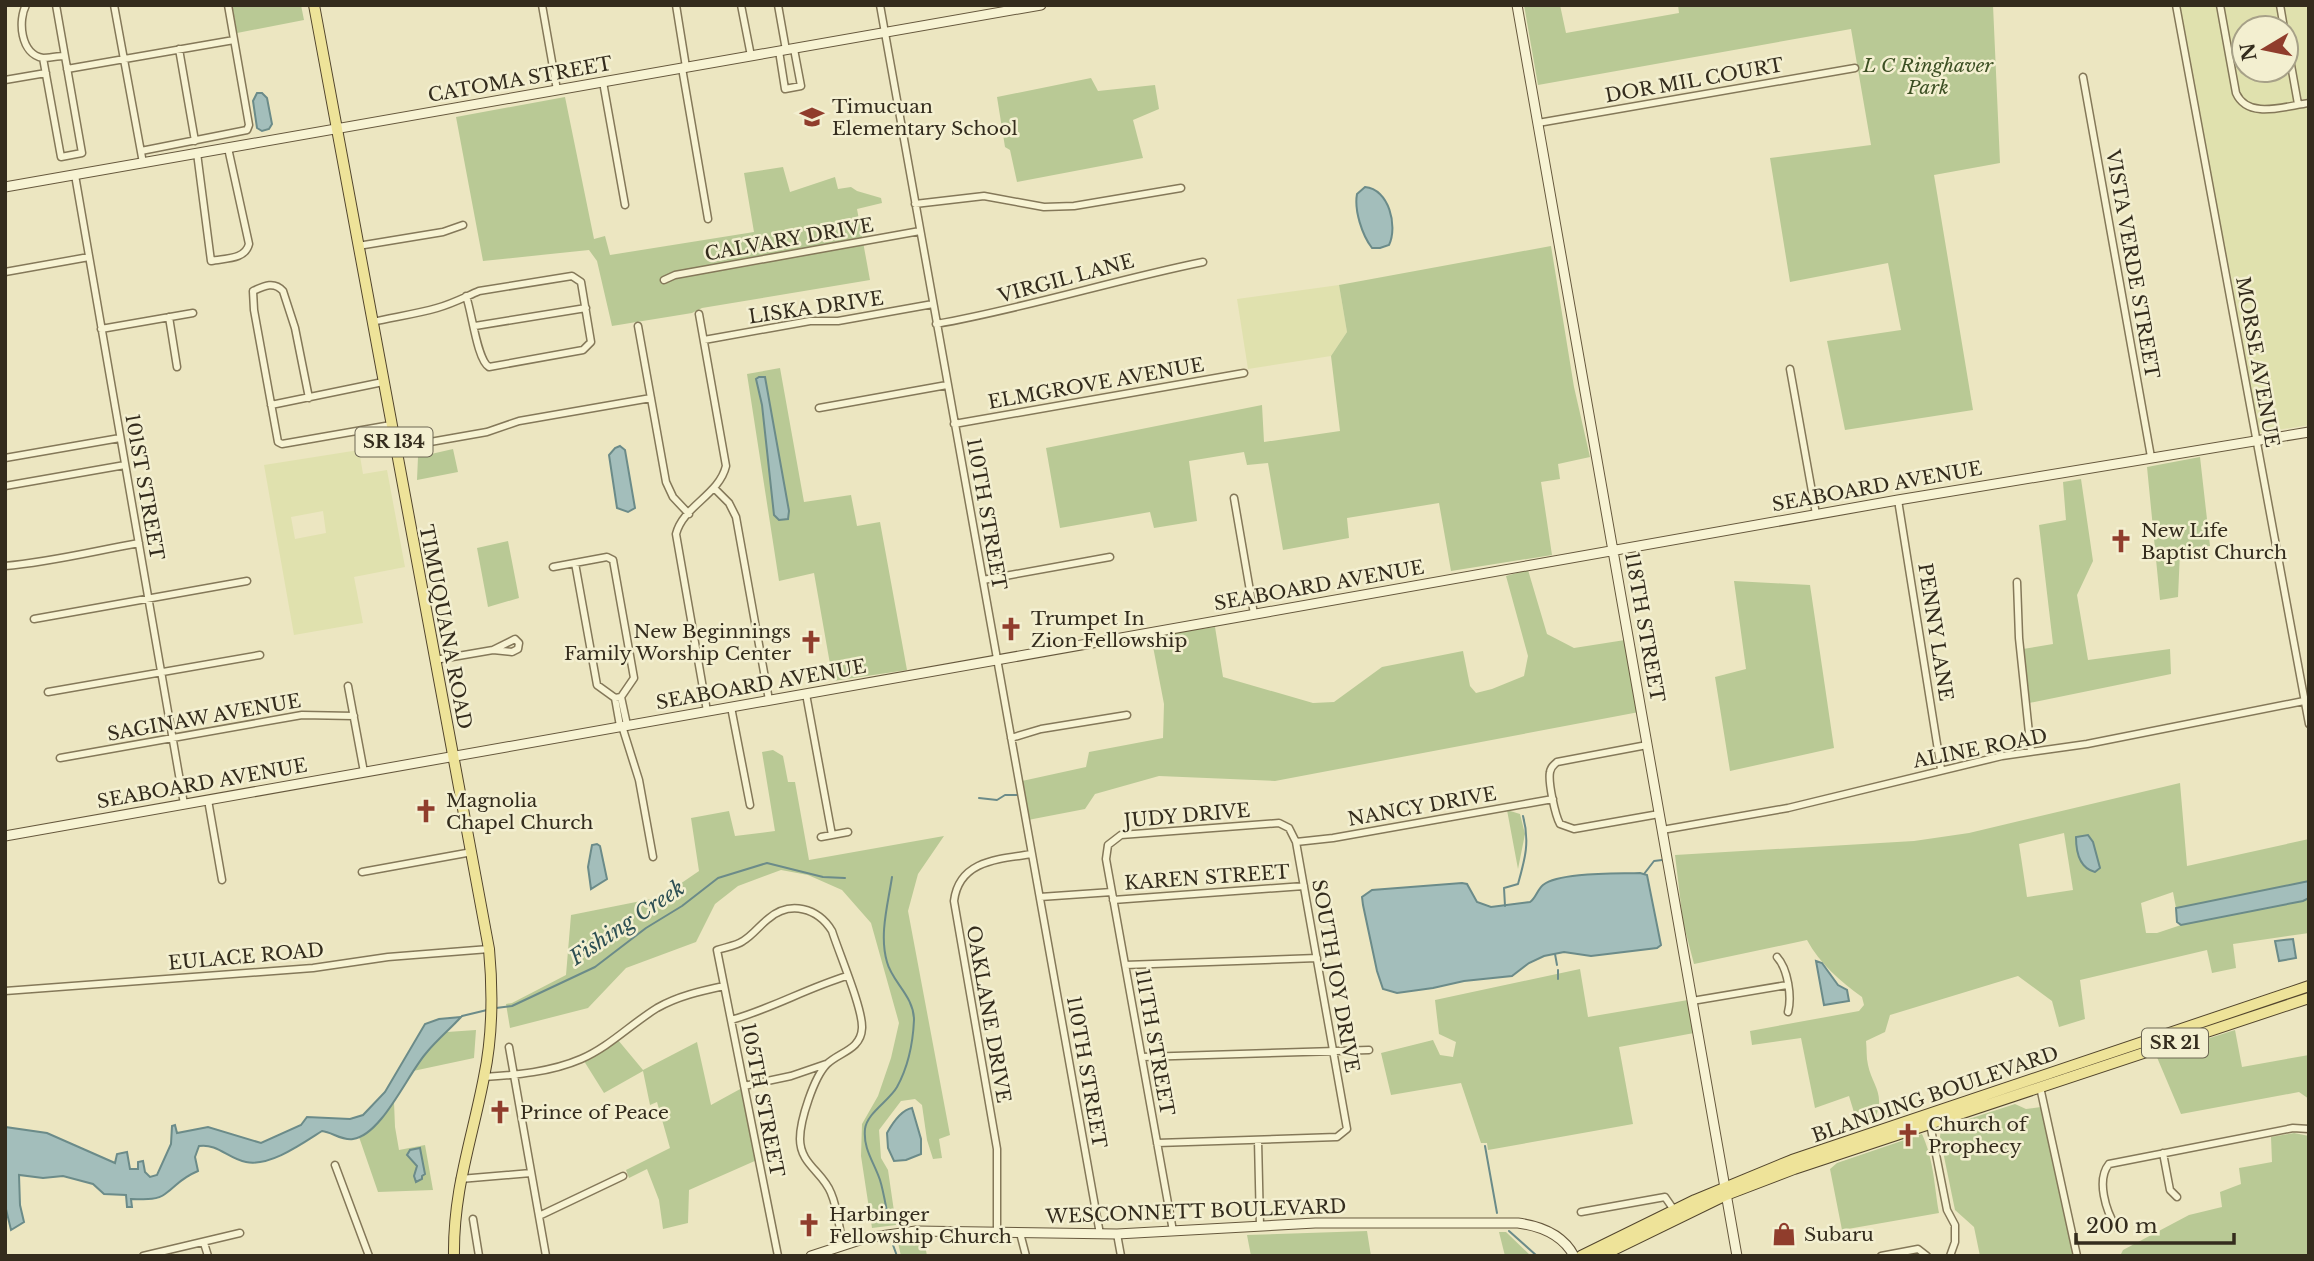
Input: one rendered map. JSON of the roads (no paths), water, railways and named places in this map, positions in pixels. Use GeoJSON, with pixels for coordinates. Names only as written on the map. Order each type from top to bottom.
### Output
{"type":"FeatureCollection","features":[{"type":"Feature","properties":{"kind":"main road","name":"TIMUQUANA ROAD"},"geometry":{"type":"LineString","coordinates":[[313,5],[489,949],[491,1033],[485,1077],[460,1179],[454,1256]]}},
{"type":"Feature","properties":{"kind":"main road","name":"BLANDING BOULEVARD"},"geometry":{"type":"LineString","coordinates":[[2145,1047],[2248,1006],[2309,986]]}},
{"type":"Feature","properties":{"kind":"main road","name":"BLANDING BOULEVARD"},"geometry":{"type":"LineString","coordinates":[[1601,1256],[1674,1210],[1829,1152],[2145,1047],[2309,998]]}},
{"type":"Feature","properties":{"kind":"main road"},"geometry":{"type":"LineString","coordinates":[[2248,1006],[2252,1017]]}},
{"type":"Feature","properties":{"kind":"main road","name":"BLANDING BOULEVARD"},"geometry":{"type":"LineString","coordinates":[[1829,1152],[1909,1130],[1952,1106],[2039,1082]]}},
{"type":"Feature","properties":{"kind":"main road","name":"BLANDING BOULEVARD"},"geometry":{"type":"LineString","coordinates":[[1581,1256],[1725,1191]]}},
{"type":"Feature","properties":{"kind":"street"},"geometry":{"type":"LineString","coordinates":[[26,5],[21,16],[23,35],[29,48],[43,58],[61,157],[82,153],[56,5]]}},
{"type":"Feature","properties":{"kind":"street"},"geometry":{"type":"LineString","coordinates":[[114,5],[143,163]]}},
{"type":"Feature","properties":{"kind":"street"},"geometry":{"type":"LineString","coordinates":[[141,151],[242,133],[249,125],[228,5]]}},
{"type":"Feature","properties":{"kind":"street"},"geometry":{"type":"LineString","coordinates":[[542,5],[557,90]]}},
{"type":"Feature","properties":{"kind":"street"},"geometry":{"type":"LineString","coordinates":[[676,5],[708,219]]}},
{"type":"Feature","properties":{"kind":"street"},"geometry":{"type":"LineString","coordinates":[[741,5],[751,56]]}},
{"type":"Feature","properties":{"kind":"street"},"geometry":{"type":"LineString","coordinates":[[778,5],[786,50],[785,89],[801,86],[786,50]]}},
{"type":"Feature","properties":{"kind":"street","name":"110TH STREET"},"geometry":{"type":"LineString","coordinates":[[880,5],[1100,1234]]}},
{"type":"Feature","properties":{"kind":"street","name":"CATOMA STREET"},"geometry":{"type":"LineString","coordinates":[[5,186],[1041,5]]}},
{"type":"Feature","properties":{"kind":"street","name":"118TH STREET"},"geometry":{"type":"LineString","coordinates":[[1517,5],[1737,1256]]}},
{"type":"Feature","properties":{"kind":"street","name":"MORSE AVENUE"},"geometry":{"type":"LineString","coordinates":[[2176,5],[2309,724]]}},
{"type":"Feature","properties":{"kind":"street"},"geometry":{"type":"LineString","coordinates":[[2220,5],[2239,101],[2248,108],[2258,110],[2309,103]]}},
{"type":"Feature","properties":{"kind":"street"},"geometry":{"type":"LineString","coordinates":[[67,69],[234,40]]}},
{"type":"Feature","properties":{"kind":"street"},"geometry":{"type":"LineString","coordinates":[[178,49],[195,141]]}},
{"type":"Feature","properties":{"kind":"street"},"geometry":{"type":"LineString","coordinates":[[43,58],[65,56]]}},
{"type":"Feature","properties":{"kind":"street","name":"DOR MIL COURT"},"geometry":{"type":"LineString","coordinates":[[1538,123],[1855,68]]}},
{"type":"Feature","properties":{"kind":"street"},"geometry":{"type":"LineString","coordinates":[[5,80],[46,73]]}},
{"type":"Feature","properties":{"kind":"street","name":"VISTA VERDE STREET"},"geometry":{"type":"LineString","coordinates":[[2083,77],[2151,457]]}},
{"type":"Feature","properties":{"kind":"street"},"geometry":{"type":"LineString","coordinates":[[604,82],[625,205]]}},
{"type":"Feature","properties":{"kind":"street"},"geometry":{"type":"LineString","coordinates":[[2294,84],[2298,104]]}},
{"type":"Feature","properties":{"kind":"street"},"geometry":{"type":"LineString","coordinates":[[197,153],[211,261],[242,255],[248,250],[249,244],[228,148]]}},
{"type":"Feature","properties":{"kind":"street","name":"101ST STREET"},"geometry":{"type":"LineString","coordinates":[[75,175],[184,804]]}},
{"type":"Feature","properties":{"kind":"street"},"geometry":{"type":"LineString","coordinates":[[915,204],[984,197],[1044,207],[1074,206],[1181,188]]}},
{"type":"Feature","properties":{"kind":"street"},"geometry":{"type":"LineString","coordinates":[[358,246],[443,233],[463,225]]}},
{"type":"Feature","properties":{"kind":"street","name":"CALVARY DRIVE"},"geometry":{"type":"LineString","coordinates":[[664,280],[675,275],[920,231]]}},
{"type":"Feature","properties":{"kind":"street"},"geometry":{"type":"LineString","coordinates":[[5,272],[89,257]]}},
{"type":"Feature","properties":{"kind":"street","name":"VIRGIL LANE"},"geometry":{"type":"LineString","coordinates":[[936,324],[1011,310],[1142,275],[1203,262]]}},
{"type":"Feature","properties":{"kind":"street"},"geometry":{"type":"LineString","coordinates":[[372,322],[427,311],[479,291],[572,276],[580,282],[591,342],[586,348],[489,367],[482,359],[467,296]]}},
{"type":"Feature","properties":{"kind":"street"},"geometry":{"type":"LineString","coordinates":[[309,398],[292,317],[283,291],[271,285],[253,290],[271,405],[280,444],[391,425]]}},
{"type":"Feature","properties":{"kind":"street","name":"LISKA DRIVE"},"geometry":{"type":"LineString","coordinates":[[704,340],[810,321],[838,321],[933,304]]}},
{"type":"Feature","properties":{"kind":"street"},"geometry":{"type":"LineString","coordinates":[[475,326],[586,309]]}},
{"type":"Feature","properties":{"kind":"street"},"geometry":{"type":"LineString","coordinates":[[101,329],[194,313]]}},
{"type":"Feature","properties":{"kind":"street"},"geometry":{"type":"LineString","coordinates":[[699,314],[725,457],[724,475],[678,527],[677,541],[707,711]]}},
{"type":"Feature","properties":{"kind":"street"},"geometry":{"type":"LineString","coordinates":[[169,317],[177,367]]}},
{"type":"Feature","properties":{"kind":"street"},"geometry":{"type":"LineString","coordinates":[[638,326],[666,482],[673,497],[689,514]]}},
{"type":"Feature","properties":{"kind":"street"},"geometry":{"type":"LineString","coordinates":[[1790,369],[1816,514]]}},
{"type":"Feature","properties":{"kind":"street","name":"ELMGROVE AVENUE"},"geometry":{"type":"LineString","coordinates":[[954,424],[1244,373]]}},
{"type":"Feature","properties":{"kind":"street"},"geometry":{"type":"LineString","coordinates":[[271,405],[383,382]]}},
{"type":"Feature","properties":{"kind":"street"},"geometry":{"type":"LineString","coordinates":[[819,408],[947,385]]}},
{"type":"Feature","properties":{"kind":"street"},"geometry":{"type":"LineString","coordinates":[[395,448],[487,432],[519,421],[651,398]]}},
{"type":"Feature","properties":{"kind":"street","name":"SEABOARD AVENUE"},"geometry":{"type":"LineString","coordinates":[[5,836],[1816,514],[2309,432]]}},
{"type":"Feature","properties":{"kind":"street"},"geometry":{"type":"LineString","coordinates":[[5,458],[120,438]]}},
{"type":"Feature","properties":{"kind":"street"},"geometry":{"type":"LineString","coordinates":[[5,486],[125,465]]}},
{"type":"Feature","properties":{"kind":"street"},"geometry":{"type":"LineString","coordinates":[[714,488],[729,503],[736,517],[769,700]]}},
{"type":"Feature","properties":{"kind":"street"},"geometry":{"type":"LineString","coordinates":[[1234,498],[1254,614]]}},
{"type":"Feature","properties":{"kind":"street","name":"PENNY LANE"},"geometry":{"type":"LineString","coordinates":[[1898,500],[1941,769]]}},
{"type":"Feature","properties":{"kind":"street"},"geometry":{"type":"LineString","coordinates":[[5,566],[55,561],[139,543]]}},
{"type":"Feature","properties":{"kind":"street"},"geometry":{"type":"LineString","coordinates":[[553,567],[607,557],[612,560],[634,678],[618,697],[623,726],[639,780],[653,857]]}},
{"type":"Feature","properties":{"kind":"street"},"geometry":{"type":"LineString","coordinates":[[983,580],[1110,557]]}},
{"type":"Feature","properties":{"kind":"street"},"geometry":{"type":"LineString","coordinates":[[575,563],[597,685],[618,697]]}},
{"type":"Feature","properties":{"kind":"street"},"geometry":{"type":"LineString","coordinates":[[34,619],[247,582]]}},
{"type":"Feature","properties":{"kind":"street"},"geometry":{"type":"LineString","coordinates":[[2017,582],[2019,638],[2031,751]]}},
{"type":"Feature","properties":{"kind":"street"},"geometry":{"type":"LineString","coordinates":[[435,660],[493,650]]}},
{"type":"Feature","properties":{"kind":"street"},"geometry":{"type":"LineString","coordinates":[[48,692],[260,654]]}},
{"type":"Feature","properties":{"kind":"street"},"geometry":{"type":"LineString","coordinates":[[348,686],[364,772]]}},
{"type":"Feature","properties":{"kind":"street"},"geometry":{"type":"LineString","coordinates":[[806,694],[832,835]]}},
{"type":"Feature","properties":{"kind":"street","name":"ALINE ROAD"},"geometry":{"type":"LineString","coordinates":[[1662,830],[1788,808],[1941,769],[2031,751],[2087,744],[2304,701]]}},
{"type":"Feature","properties":{"kind":"street"},"geometry":{"type":"LineString","coordinates":[[731,707],[750,805]]}},
{"type":"Feature","properties":{"kind":"street","name":"SAGINAW AVENUE"},"geometry":{"type":"LineString","coordinates":[[60,758],[302,715],[354,716]]}},
{"type":"Feature","properties":{"kind":"street"},"geometry":{"type":"LineString","coordinates":[[1011,738],[1041,729],[1127,715]]}},
{"type":"Feature","properties":{"kind":"street"},"geometry":{"type":"LineString","coordinates":[[1647,745],[1562,760],[1552,767],[1550,777],[1553,799],[1560,824],[1574,829],[1659,814]]}},
{"type":"Feature","properties":{"kind":"street","name":"NANCY DRIVE"},"geometry":{"type":"LineString","coordinates":[[1296,842],[1333,838],[1553,799]]}},
{"type":"Feature","properties":{"kind":"street"},"geometry":{"type":"LineString","coordinates":[[208,800],[222,880]]}},
{"type":"Feature","properties":{"kind":"street","name":"JUDY DRIVE"},"geometry":{"type":"LineString","coordinates":[[1106,859],[1108,845],[1121,835],[1273,823],[1285,826]]}},
{"type":"Feature","properties":{"kind":"street","name":"SOUTH JOY DRIVE"},"geometry":{"type":"LineString","coordinates":[[1258,1140],[1337,1138],[1344,1134],[1348,1124],[1296,842],[1285,826]]}},
{"type":"Feature","properties":{"kind":"street"},"geometry":{"type":"LineString","coordinates":[[821,837],[848,832]]}},
{"type":"Feature","properties":{"kind":"street"},"geometry":{"type":"LineString","coordinates":[[362,872],[472,852]]}},
{"type":"Feature","properties":{"kind":"street","name":"OAKLANE DRIVE"},"geometry":{"type":"LineString","coordinates":[[997,1232],[997,1149],[954,901],[958,886],[972,868],[987,862],[1032,853]]}},
{"type":"Feature","properties":{"kind":"street","name":"111TH STREET"},"geometry":{"type":"LineString","coordinates":[[1106,859],[1173,1231]]}},
{"type":"Feature","properties":{"kind":"street","name":"KAREN STREET"},"geometry":{"type":"LineString","coordinates":[[1113,900],[1304,886]]}},
{"type":"Feature","properties":{"kind":"street","name":"KAREN STREET"},"geometry":{"type":"LineString","coordinates":[[1040,897],[1112,892]]}},
{"type":"Feature","properties":{"kind":"street","name":"105TH STREET"},"geometry":{"type":"LineString","coordinates":[[778,1256],[718,950],[744,940],[777,913],[795,908],[805,909],[820,915],[827,922],[847,976]]}},
{"type":"Feature","properties":{"kind":"street","name":"EULACE ROAD"},"geometry":{"type":"LineString","coordinates":[[5,991],[313,968],[388,957],[489,949]]}},
{"type":"Feature","properties":{"kind":"street"},"geometry":{"type":"LineString","coordinates":[[1777,957],[1783,964],[1790,1004],[1788,1012]]}},
{"type":"Feature","properties":{"kind":"street"},"geometry":{"type":"LineString","coordinates":[[1125,965],[1317,958]]}},
{"type":"Feature","properties":{"kind":"street"},"geometry":{"type":"LineString","coordinates":[[731,1020],[761,1011],[795,994],[847,976],[861,1018],[862,1033],[859,1040],[848,1051],[826,1064],[804,1073],[744,1086]]}},
{"type":"Feature","properties":{"kind":"street"},"geometry":{"type":"LineString","coordinates":[[1692,1001],[1787,985]]}},
{"type":"Feature","properties":{"kind":"street"},"geometry":{"type":"LineString","coordinates":[[485,1077],[513,1075],[580,1060],[671,1001],[724,986]]}},
{"type":"Feature","properties":{"kind":"street"},"geometry":{"type":"LineString","coordinates":[[509,1046],[547,1256]]}},
{"type":"Feature","properties":{"kind":"street"},"geometry":{"type":"LineString","coordinates":[[1142,1057],[1369,1050]]}},
{"type":"Feature","properties":{"kind":"street"},"geometry":{"type":"LineString","coordinates":[[826,1064],[803,1119],[801,1147],[806,1161],[831,1192],[843,1245]]}},
{"type":"Feature","properties":{"kind":"street"},"geometry":{"type":"LineString","coordinates":[[804,1073],[816,1084]]}},
{"type":"Feature","properties":{"kind":"street"},"geometry":{"type":"LineString","coordinates":[[2039,1082],[2077,1256]]}},
{"type":"Feature","properties":{"kind":"street"},"geometry":{"type":"LineString","coordinates":[[1930,1118],[1947,1210],[1955,1225],[1955,1242],[1950,1256]]}},
{"type":"Feature","properties":{"kind":"street"},"geometry":{"type":"LineString","coordinates":[[2116,1227],[2110,1218],[2102,1183],[2105,1169],[2116,1161],[2293,1128],[2309,1129]]}},
{"type":"Feature","properties":{"kind":"street"},"geometry":{"type":"LineString","coordinates":[[1157,1143],[1258,1140],[1260,1226]]}},
{"type":"Feature","properties":{"kind":"street"},"geometry":{"type":"LineString","coordinates":[[2163,1153],[2170,1190],[2177,1198]]}},
{"type":"Feature","properties":{"kind":"street"},"geometry":{"type":"LineString","coordinates":[[335,1165],[369,1256]]}},
{"type":"Feature","properties":{"kind":"street"},"geometry":{"type":"LineString","coordinates":[[460,1179],[531,1173]]}},
{"type":"Feature","properties":{"kind":"street"},"geometry":{"type":"LineString","coordinates":[[539,1216],[623,1175]]}},
{"type":"Feature","properties":{"kind":"street"},"geometry":{"type":"LineString","coordinates":[[1581,1212],[1665,1197],[1674,1210]]}},
{"type":"Feature","properties":{"kind":"street"},"geometry":{"type":"LineString","coordinates":[[472,1219],[479,1256]]}},
{"type":"Feature","properties":{"kind":"street","name":"WESCONNETT BOULEVARD"},"geometry":{"type":"LineString","coordinates":[[811,1256],[876,1237],[916,1231],[1116,1234],[1260,1226],[1518,1223],[1541,1228],[1553,1235],[1574,1256]]}},
{"type":"Feature","properties":{"kind":"street"},"geometry":{"type":"LineString","coordinates":[[143,1256],[240,1233]]}},
{"type":"Feature","properties":{"kind":"street"},"geometry":{"type":"LineString","coordinates":[[1020,1233],[1026,1256]]}},
{"type":"Feature","properties":{"kind":"street"},"geometry":{"type":"LineString","coordinates":[[1116,1234],[1121,1256]]}},
{"type":"Feature","properties":{"kind":"street"},"geometry":{"type":"LineString","coordinates":[[204,1243],[208,1256]]}},
{"type":"Feature","properties":{"kind":"street"},"geometry":{"type":"LineString","coordinates":[[1881,1256],[1918,1249],[1927,1256]]}},
{"type":"Feature","properties":{"kind":"water"},"geometry":{"type":"Polygon","coordinates":[[[257,93],[262,93],[267,98],[272,124],[269,129],[262,131],[257,128],[253,101],[257,93]]]}},
{"type":"Feature","properties":{"kind":"water"},"geometry":{"type":"Polygon","coordinates":[[[1365,187],[1373,189],[1386,201],[1392,219],[1389,245],[1380,248],[1372,248],[1368,243],[1358,215],[1357,194],[1365,187]]]}},
{"type":"Feature","properties":{"kind":"water"},"geometry":{"type":"Polygon","coordinates":[[[765,377],[789,511],[788,519],[779,520],[774,515],[762,405],[756,379],[765,377]]]}},
{"type":"Feature","properties":{"kind":"water"},"geometry":{"type":"Polygon","coordinates":[[[620,446],[625,450],[635,508],[628,512],[617,508],[609,455],[620,446]]]}},
{"type":"Feature","properties":{"kind":"water"},"geometry":{"type":"Polygon","coordinates":[[[2088,835],[2093,842],[2100,868],[2095,872],[2082,863],[2077,848],[2076,837],[2088,835]]]}},
{"type":"Feature","properties":{"kind":"water"},"geometry":{"type":"Polygon","coordinates":[[[592,845],[600,846],[607,879],[591,889],[588,867],[592,845]]]}},
{"type":"Feature","properties":{"kind":"water"},"geometry":{"type":"Polygon","coordinates":[[[1590,874],[1647,875],[1661,945],[1657,948],[1591,956],[1564,952],[1544,956],[1512,976],[1397,993],[1383,989],[1362,897],[1372,890],[1462,883],[1467,884],[1477,902],[1491,907],[1530,902],[1543,885],[1562,878],[1590,874]]]}},
{"type":"Feature","properties":{"kind":"water"},"geometry":{"type":"Polygon","coordinates":[[[2309,881],[2309,898],[2303,901],[2181,925],[2177,922],[2176,908],[2309,881]]]}},
{"type":"Feature","properties":{"kind":"water"},"geometry":{"type":"Polygon","coordinates":[[[2293,939],[2296,958],[2279,961],[2275,941],[2293,939]]]}},
{"type":"Feature","properties":{"kind":"water"},"geometry":{"type":"Polygon","coordinates":[[[1816,961],[1822,963],[1838,985],[1847,990],[1849,1001],[1824,1005],[1816,961]]]}},
{"type":"Feature","properties":{"kind":"water"},"geometry":{"type":"Polygon","coordinates":[[[461,1017],[427,1052],[394,1102],[364,1135],[349,1139],[322,1131],[276,1158],[255,1163],[240,1160],[212,1147],[199,1146],[195,1157],[198,1171],[157,1198],[131,1199],[132,1207],[127,1207],[126,1195],[104,1194],[93,1184],[63,1176],[43,1178],[19,1175],[20,1205],[24,1222],[11,1230],[5,1205],[5,1127],[47,1133],[115,1163],[117,1154],[127,1152],[130,1169],[138,1169],[138,1162],[143,1161],[145,1172],[150,1177],[157,1175],[171,1144],[172,1126],[175,1125],[177,1133],[208,1127],[261,1143],[301,1125],[307,1117],[350,1119],[363,1115],[385,1092],[425,1024],[439,1019],[461,1017]]]}},
{"type":"Feature","properties":{"kind":"water"},"geometry":{"type":"Polygon","coordinates":[[[912,1108],[921,1139],[921,1154],[894,1161],[888,1148],[887,1133],[901,1114],[912,1108]]]}},
{"type":"Feature","properties":{"kind":"water"},"geometry":{"type":"Polygon","coordinates":[[[420,1148],[425,1174],[416,1182],[414,1176],[417,1166],[407,1155],[410,1150],[420,1148]]]}},
{"type":"Feature","properties":{"kind":"waterway"},"geometry":{"type":"LineString","coordinates":[[979,798],[997,800],[1005,795],[1017,795]]}},
{"type":"Feature","properties":{"kind":"waterway"},"geometry":{"type":"LineString","coordinates":[[1505,906],[1504,888],[1518,884],[1525,858],[1526,834],[1523,816]]}},
{"type":"Feature","properties":{"kind":"waterway"},"geometry":{"type":"LineString","coordinates":[[1644,874],[1654,861],[1662,860]]}},
{"type":"Feature","properties":{"kind":"waterway","name":"Fishing Creek"},"geometry":{"type":"LineString","coordinates":[[496,1008],[512,1006],[595,967],[718,878],[767,863],[823,877],[845,878]]}},
{"type":"Feature","properties":{"kind":"waterway"},"geometry":{"type":"LineString","coordinates":[[889,1222],[878,1173],[867,1149],[865,1129],[874,1112],[901,1079],[909,1054],[914,1020],[907,996],[893,976],[885,952],[885,920],[892,877]]}},
{"type":"Feature","properties":{"kind":"waterway"},"geometry":{"type":"LineString","coordinates":[[1555,954],[1557,965]]}},
{"type":"Feature","properties":{"kind":"waterway"},"geometry":{"type":"LineString","coordinates":[[1558,970],[1558,979]]}},
{"type":"Feature","properties":{"kind":"waterway","name":"Fishing Creek"},"geometry":{"type":"LineString","coordinates":[[462,1016],[487,1010]]}},
{"type":"Feature","properties":{"kind":"waterway"},"geometry":{"type":"LineString","coordinates":[[1485,1146],[1497,1213]]}},
{"type":"Feature","properties":{"kind":"waterway"},"geometry":{"type":"LineString","coordinates":[[1509,1231],[1537,1256]]}},
{"type":"Feature","properties":{"kind":"waterway"},"geometry":{"type":"LineString","coordinates":[[893,1245],[897,1256]]}},
{"type":"Feature","properties":{"kind":"place","name":"Timucuan Elementary School"},"geometry":{"type":"Point","coordinates":[812,117]}},
{"type":"Feature","properties":{"kind":"place","name":"New Life Baptist Church"},"geometry":{"type":"Point","coordinates":[2121,541]}},
{"type":"Feature","properties":{"kind":"place","name":"Trumpet In Zion Fellowship"},"geometry":{"type":"Point","coordinates":[1011,629]}},
{"type":"Feature","properties":{"kind":"place","name":"New Beginnings Family Worship Center"},"geometry":{"type":"Point","coordinates":[811,642]}},
{"type":"Feature","properties":{"kind":"place","name":"Magnolia Chapel Church"},"geometry":{"type":"Point","coordinates":[426,811]}},
{"type":"Feature","properties":{"kind":"place","name":"Prince of Peace"},"geometry":{"type":"Point","coordinates":[500,1112]}},
{"type":"Feature","properties":{"kind":"place","name":"Church of Prophecy"},"geometry":{"type":"Point","coordinates":[1908,1135]}},
{"type":"Feature","properties":{"kind":"place","name":"Harbinger Fellowship Church"},"geometry":{"type":"Point","coordinates":[809,1225]}},
{"type":"Feature","properties":{"kind":"place","name":"Subaru"},"geometry":{"type":"Point","coordinates":[1784,1234]}},
{"type":"Feature","properties":{"kind":"park label","name":"L C Ringhaver Park"},"geometry":{"type":"Point","coordinates":[1928,76]}}]}
